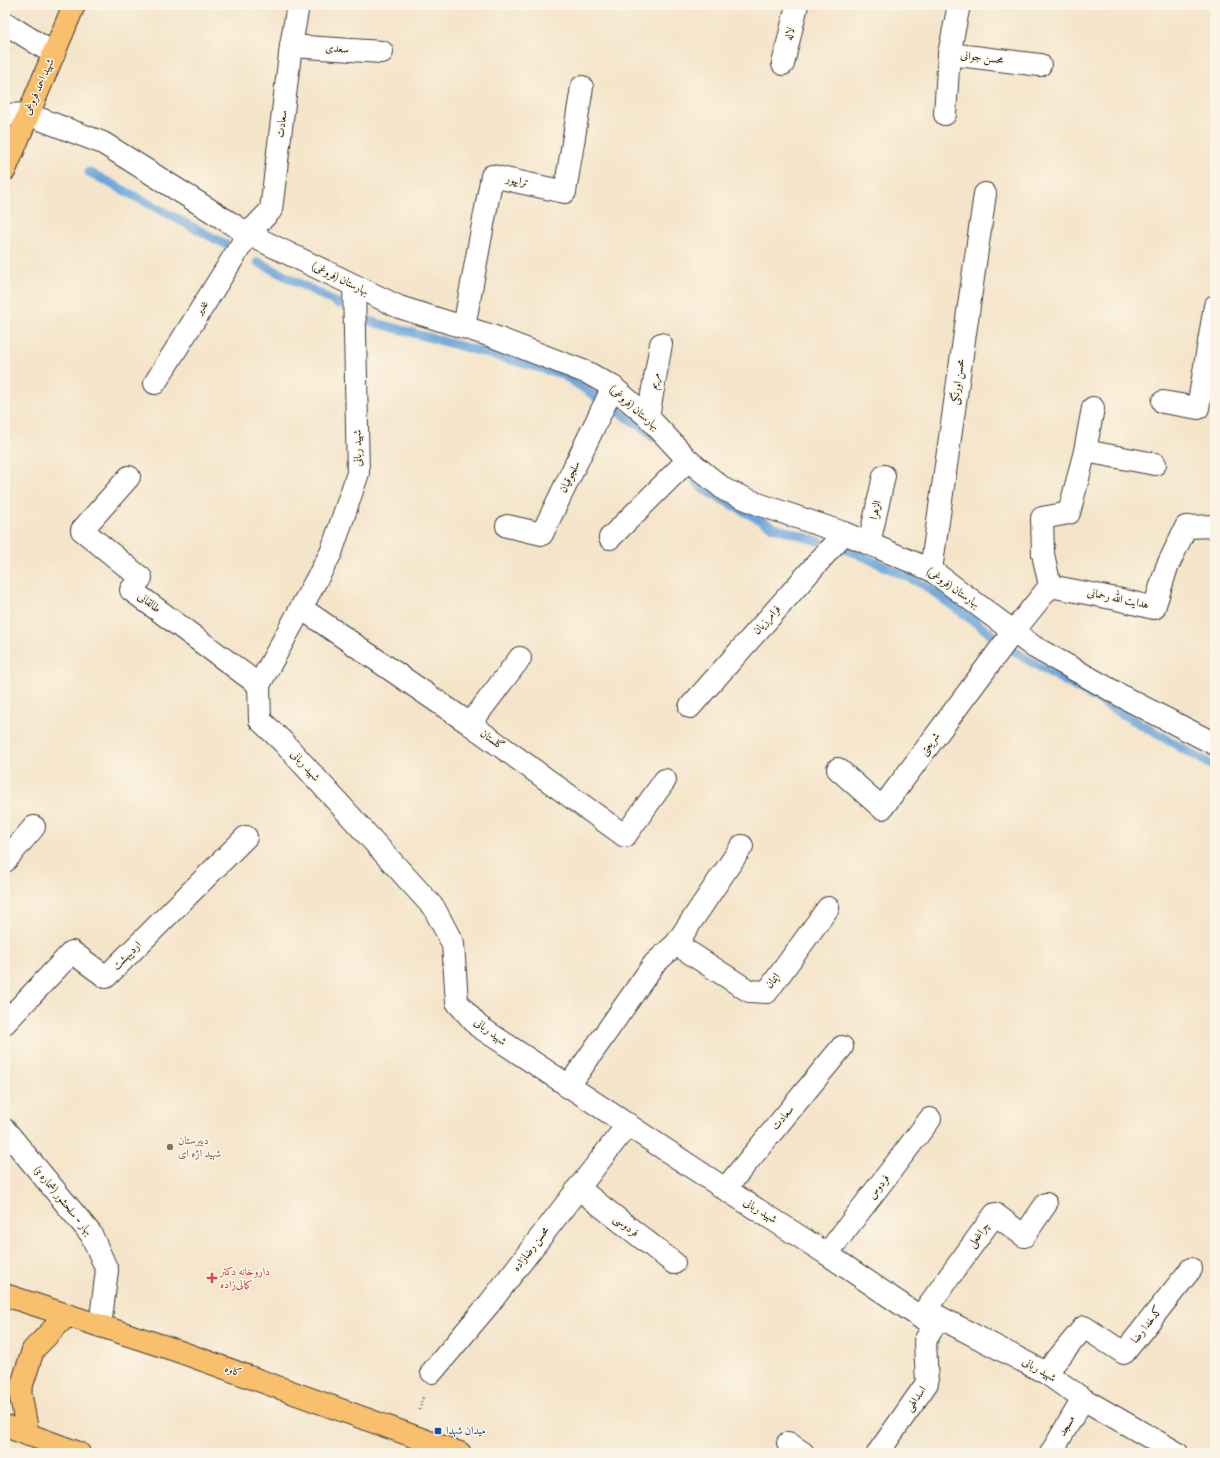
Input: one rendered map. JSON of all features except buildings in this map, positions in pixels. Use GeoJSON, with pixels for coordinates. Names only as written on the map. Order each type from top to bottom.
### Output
{"type":"FeatureCollection","features":[{"type":"Feature","properties":{"kind":"main road","name":"شهید احمد فروغی"},"geometry":{"type":"LineString","coordinates":[[5,170],[50,51],[74,5]]}},
{"type":"Feature","properties":{"kind":"main road","name":"کاوه"},"geometry":{"type":"LineString","coordinates":[[5,1295],[175,1350],[460,1453]]}},
{"type":"Feature","properties":{"kind":"main road"},"geometry":{"type":"LineString","coordinates":[[28,1435],[20,1391],[33,1350],[67,1315]]}},
{"type":"Feature","properties":{"kind":"main road"},"geometry":{"type":"LineString","coordinates":[[5,1426],[79,1453]]}},
{"type":"Feature","properties":{"kind":"street","name":"شهید احمد فروغی"},"geometry":{"type":"LineString","coordinates":[[5,145],[50,51],[63,5]]}},
{"type":"Feature","properties":{"kind":"street","name":"سعادت"},"geometry":{"type":"LineString","coordinates":[[248,234],[271,210],[291,46],[298,5]]}},
{"type":"Feature","properties":{"kind":"street","name":"لاله"},"geometry":{"type":"LineString","coordinates":[[783,64],[796,5]]}},
{"type":"Feature","properties":{"kind":"street","name":"محسن جوانی"},"geometry":{"type":"LineString","coordinates":[[959,5],[950,54],[1040,65]]}},
{"type":"Feature","properties":{"kind":"street"},"geometry":{"type":"LineString","coordinates":[[5,23],[50,51]]}},
{"type":"Feature","properties":{"kind":"street","name":"سعدی"},"geometry":{"type":"LineString","coordinates":[[291,46],[382,52]]}},
{"type":"Feature","properties":{"kind":"street"},"geometry":{"type":"LineString","coordinates":[[945,114],[950,54]]}},
{"type":"Feature","properties":{"kind":"street","name":"ترایپور"},"geometry":{"type":"LineString","coordinates":[[464,327],[492,176],[565,192],[582,87]]}},
{"type":"Feature","properties":{"kind":"street"},"geometry":{"type":"LineString","coordinates":[[5,115],[27,114]]}},
{"type":"Feature","properties":{"kind":"street","name":"بهارستان (فروغی)"},"geometry":{"type":"LineString","coordinates":[[27,114],[103,143],[248,234],[399,307],[492,336],[588,373],[612,389],[648,417],[682,466],[725,490],[758,504],[868,544],[931,570],[1013,633],[1034,647],[1127,699],[1215,744]]}},
{"type":"Feature","properties":{"kind":"street","name":"محسن اورنگی"},"geometry":{"type":"LineString","coordinates":[[931,570],[985,194]]}},
{"type":"Feature","properties":{"kind":"street","name":"غدیر"},"geometry":{"type":"LineString","coordinates":[[155,383],[248,234]]}},
{"type":"Feature","properties":{"kind":"street","name":"شهید ربانی"},"geometry":{"type":"LineString","coordinates":[[354,286],[358,473],[331,553],[259,685],[260,720],[283,742],[434,908],[453,944],[456,1002],[478,1026],[568,1087],[628,1124],[725,1189],[827,1254],[929,1317],[1046,1373],[1083,1399],[1177,1453]]}},
{"type":"Feature","properties":{"kind":"street"},"geometry":{"type":"LineString","coordinates":[[1163,402],[1198,408],[1215,306]]}},
{"type":"Feature","properties":{"kind":"street","name":"مریم"},"geometry":{"type":"LineString","coordinates":[[648,417],[661,344]]}},
{"type":"Feature","properties":{"kind":"street","name":"سلجوقیان"},"geometry":{"type":"LineString","coordinates":[[507,526],[542,534],[612,389]]}},
{"type":"Feature","properties":{"kind":"street"},"geometry":{"type":"LineString","coordinates":[[1013,633],[1050,586],[1043,554],[1042,518],[1069,513],[1085,451],[1093,408]]}},
{"type":"Feature","properties":{"kind":"street"},"geometry":{"type":"LineString","coordinates":[[1085,451],[1155,464]]}},
{"type":"Feature","properties":{"kind":"street"},"geometry":{"type":"LineString","coordinates":[[610,538],[682,466]]}},
{"type":"Feature","properties":{"kind":"street","name":"الزهرا"},"geometry":{"type":"LineString","coordinates":[[868,544],[884,476]]}},
{"type":"Feature","properties":{"kind":"street","name":"طالقانی"},"geometry":{"type":"LineString","coordinates":[[129,477],[82,530],[141,578],[131,590],[259,685]]}},
{"type":"Feature","properties":{"kind":"street","name":"هدایت الله رحمانی"},"geometry":{"type":"LineString","coordinates":[[1050,586],[1154,608],[1167,567],[1186,527],[1215,526]]}},
{"type":"Feature","properties":{"kind":"street","name":"فرامرزیان"},"geometry":{"type":"LineString","coordinates":[[690,707],[843,535]]}},
{"type":"Feature","properties":{"kind":"street","name":"گلستان"},"geometry":{"type":"LineString","coordinates":[[301,608],[470,724],[625,836],[665,780]]}},
{"type":"Feature","properties":{"kind":"street","name":"شریعتی"},"geometry":{"type":"LineString","coordinates":[[838,769],[882,808],[1013,633]]}},
{"type":"Feature","properties":{"kind":"street"},"geometry":{"type":"LineString","coordinates":[[470,724],[520,658]]}},
{"type":"Feature","properties":{"kind":"street"},"geometry":{"type":"LineString","coordinates":[[5,861],[34,827]]}},
{"type":"Feature","properties":{"kind":"street","name":"اردیبهشت"},"geometry":{"type":"LineString","coordinates":[[5,1023],[72,952],[106,977],[246,837]]}},
{"type":"Feature","properties":{"kind":"street"},"geometry":{"type":"LineString","coordinates":[[568,1087],[654,964],[676,944],[742,846]]}},
{"type":"Feature","properties":{"kind":"street","name":"ایمان"},"geometry":{"type":"LineString","coordinates":[[676,944],[749,991],[767,992],[828,908]]}},
{"type":"Feature","properties":{"kind":"street","name":"سعادت"},"geometry":{"type":"LineString","coordinates":[[725,1189],[842,1047]]}},
{"type":"Feature","properties":{"kind":"street","name":"فردوس"},"geometry":{"type":"LineString","coordinates":[[827,1254],[930,1119]]}},
{"type":"Feature","properties":{"kind":"street","name":"محسن رضازاده"},"geometry":{"type":"LineString","coordinates":[[432,1372],[489,1304],[628,1124]]}},
{"type":"Feature","properties":{"kind":"street","name":"بهار - سلحشور (شماره 3)"},"geometry":{"type":"LineString","coordinates":[[5,1130],[91,1234],[107,1270],[100,1326]]}},
{"type":"Feature","properties":{"kind":"street","name":"فردوسی"},"geometry":{"type":"LineString","coordinates":[[578,1188],[674,1263]]}},
{"type":"Feature","properties":{"kind":"street","name":"چراغعلی"},"geometry":{"type":"LineString","coordinates":[[929,1317],[995,1214],[1024,1236],[1046,1204]]}},
{"type":"Feature","properties":{"kind":"street","name":"کدخدا رضا"},"geometry":{"type":"LineString","coordinates":[[1046,1373],[1084,1327],[1124,1353],[1191,1269]]}},
{"type":"Feature","properties":{"kind":"street","name":"اسدالهی"},"geometry":{"type":"LineString","coordinates":[[878,1453],[927,1383],[925,1341],[929,1317]]}},
{"type":"Feature","properties":{"kind":"street","name":"مسجد"},"geometry":{"type":"LineString","coordinates":[[1051,1453],[1083,1399]]}},
{"type":"Feature","properties":{"kind":"path"},"geometry":{"type":"LineString","coordinates":[[410,1435],[432,1372]]}},
{"type":"Feature","properties":{"kind":"waterway"},"geometry":{"type":"LineString","coordinates":[[89,172],[225,244]]}},
{"type":"Feature","properties":{"kind":"waterway"},"geometry":{"type":"LineString","coordinates":[[258,262],[339,304]]}},
{"type":"Feature","properties":{"kind":"waterway"},"geometry":{"type":"LineString","coordinates":[[369,321],[562,374],[646,430],[653,437]]}},
{"type":"Feature","properties":{"kind":"waterway"},"geometry":{"type":"LineString","coordinates":[[684,469],[703,489],[773,527],[856,553],[924,585],[1023,657],[1215,767]]}},
{"type":"Feature","properties":{"kind":"place","name":"دبیرستان شهید اژه ای"},"geometry":{"type":"Point","coordinates":[170,1147]}},
{"type":"Feature","properties":{"kind":"place","name":"داروخانه دکتر کمالی‌زاده"},"geometry":{"type":"Point","coordinates":[212,1278]}},
{"type":"Feature","properties":{"kind":"place","name":"میدان شهدا"},"geometry":{"type":"Point","coordinates":[438,1431]}}]}
